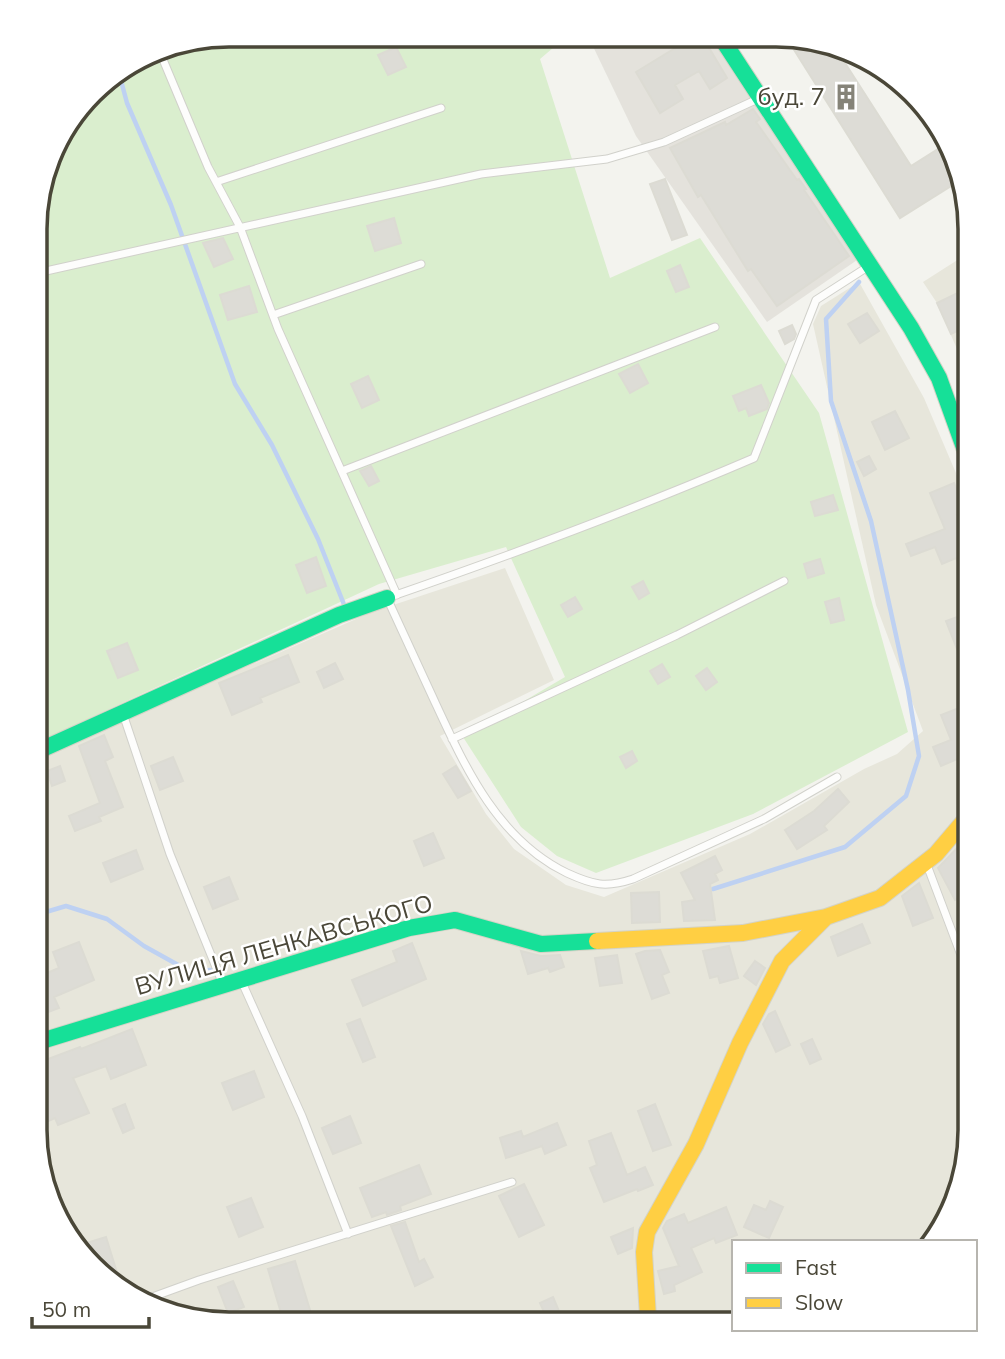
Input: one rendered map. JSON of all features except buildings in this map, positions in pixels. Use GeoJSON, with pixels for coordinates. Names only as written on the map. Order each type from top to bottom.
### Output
{"type":"FeatureCollection","features":[{"type":"Feature","properties":{"kind":"street"},"geometry":{"type":"LineString","coordinates":[[727,47],[870,265],[939,378],[958,430]]}},
{"type":"Feature","properties":{"kind":"street"},"geometry":{"type":"LineString","coordinates":[[47,747],[339,615],[392,596]]}},
{"type":"Feature","properties":{"kind":"street","name":"ВУЛИЦЯ ЛЕНКАВСЬКОГО"},"geometry":{"type":"LineString","coordinates":[[47,1038],[409,928],[455,920],[541,944],[743,933],[826,917],[880,898],[936,854],[957,829]]}},
{"type":"Feature","properties":{"kind":"street"},"geometry":{"type":"LineString","coordinates":[[648,1312],[644,1252],[647,1232],[696,1144],[740,1043],[782,961],[826,917]]}},
{"type":"Feature","properties":{"kind":"lane"},"geometry":{"type":"LineString","coordinates":[[163,60],[216,182],[240,227],[273,315],[342,471],[452,739],[472,779],[508,827],[540,857],[558,869],[601,886],[620,884],[764,819],[837,777]]}},
{"type":"Feature","properties":{"kind":"lane"},"geometry":{"type":"LineString","coordinates":[[47,271],[481,174],[607,159],[664,142],[760,98]]}},
{"type":"Feature","properties":{"kind":"lane"},"geometry":{"type":"LineString","coordinates":[[216,182],[441,108]]}},
{"type":"Feature","properties":{"kind":"lane"},"geometry":{"type":"LineString","coordinates":[[273,315],[421,264]]}},
{"type":"Feature","properties":{"kind":"lane"},"geometry":{"type":"LineString","coordinates":[[392,596],[667,496],[754,458],[816,300],[870,265]]}},
{"type":"Feature","properties":{"kind":"lane"},"geometry":{"type":"LineString","coordinates":[[342,471],[715,327]]}},
{"type":"Feature","properties":{"kind":"lane"},"geometry":{"type":"LineString","coordinates":[[452,739],[677,635],[783,581]]}},
{"type":"Feature","properties":{"kind":"lane"},"geometry":{"type":"LineString","coordinates":[[122,711],[170,854],[223,986]]}},
{"type":"Feature","properties":{"kind":"lane"},"geometry":{"type":"LineString","coordinates":[[925,862],[957,946]]}},
{"type":"Feature","properties":{"kind":"lane"},"geometry":{"type":"LineString","coordinates":[[240,979],[302,1116],[348,1234]]}},
{"type":"Feature","properties":{"kind":"lane"},"geometry":{"type":"LineString","coordinates":[[156,1296],[512,1182]]}},
{"type":"Feature","properties":{"kind":"shaded area"},"geometry":{"type":"Polygon","coordinates":[[[593,47],[718,47],[751,90],[860,258],[767,322],[636,136],[593,47]]]}},
{"type":"Feature","properties":{"kind":"shaded area"},"geometry":{"type":"Polygon","coordinates":[[[958,260],[958,351],[937,303],[923,282],[958,260]]]}},
{"type":"Feature","properties":{"kind":"shaded area"},"geometry":{"type":"Polygon","coordinates":[[[859,282],[924,398],[958,477],[957,1142],[948,1188],[927,1231],[920,1240],[732,1240],[732,1312],[229,1312],[182,1306],[138,1287],[118,1274],[85,1241],[72,1221],[53,1177],[49,1153],[47,754],[372,612],[505,568],[554,680],[440,736],[486,814],[514,849],[566,885],[604,897],[750,834],[864,769],[897,754],[923,731],[876,605],[813,324],[821,306],[859,282]]]}},
{"type":"Feature","properties":{"kind":"green space"},"geometry":{"type":"Polygon","coordinates":[[[229,47],[554,47],[540,59],[610,278],[700,238],[819,413],[908,732],[753,814],[596,873],[557,856],[521,827],[463,737],[565,677],[506,547],[379,584],[47,738],[47,229],[53,182],[72,138],[92,109],[128,78],[160,61],[182,53],[229,47]]]}},
{"type":"Feature","properties":{"kind":"waterway"},"geometry":{"type":"LineString","coordinates":[[122,83],[127,103],[171,205],[235,384],[272,445],[318,539],[345,607]]}},
{"type":"Feature","properties":{"kind":"waterway"},"geometry":{"type":"LineString","coordinates":[[713,889],[845,847],[906,796],[919,756],[908,690],[871,521],[831,401],[826,319],[859,282]]}},
{"type":"Feature","properties":{"kind":"waterway"},"geometry":{"type":"LineString","coordinates":[[47,912],[66,906],[107,919],[144,946],[189,971],[212,970]]}},
{"type":"Feature","properties":{"kind":"traffic: fast"},"geometry":{"type":"LineString","coordinates":[[727,47],[911,328],[939,378],[958,430]]}},
{"type":"Feature","properties":{"kind":"traffic: fast"},"geometry":{"type":"LineString","coordinates":[[47,747],[339,615],[387,598]]}},
{"type":"Feature","properties":{"kind":"traffic: fast"},"geometry":{"type":"LineString","coordinates":[[47,1039],[409,928],[455,920],[541,944],[597,941]]}},
{"type":"Feature","properties":{"kind":"traffic: slow"},"geometry":{"type":"LineString","coordinates":[[597,941],[743,933],[826,917],[880,898],[936,854],[957,829]]}},
{"type":"Feature","properties":{"kind":"traffic: slow"},"geometry":{"type":"LineString","coordinates":[[648,1312],[644,1252],[647,1232],[696,1144],[740,1043],[782,961],[826,917]]}},
{"type":"Feature","properties":{"kind":"place","name":"буд. 7"},"geometry":{"type":"Point","coordinates":[846,97]}}]}
